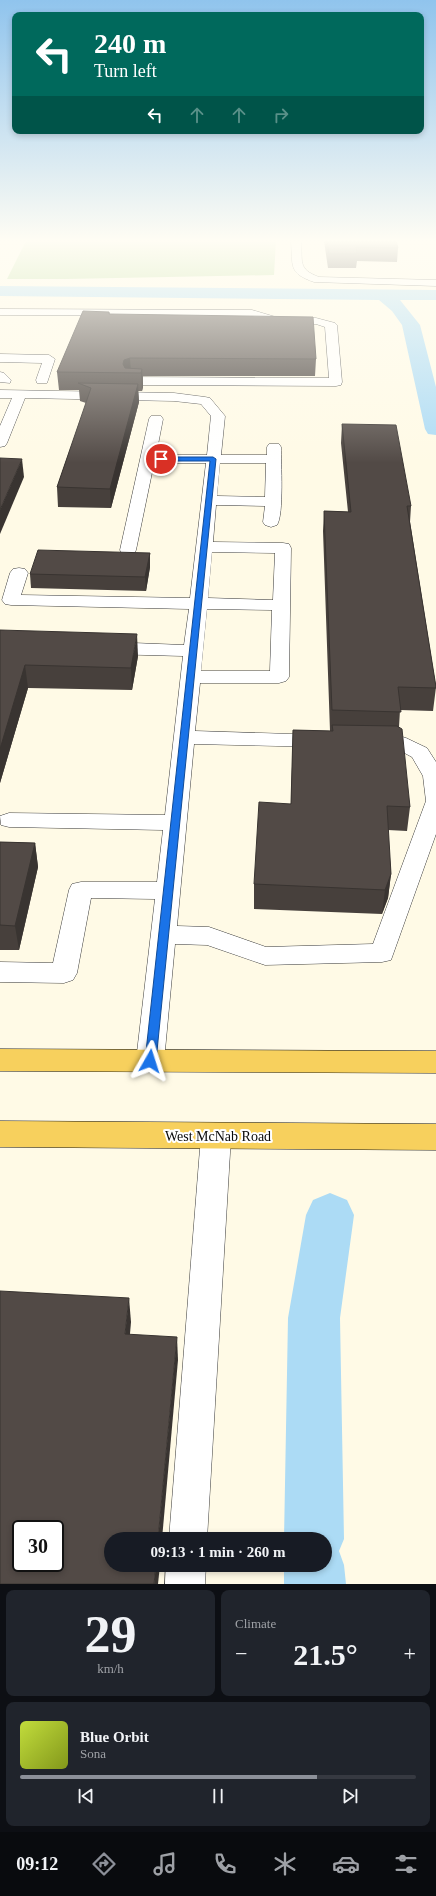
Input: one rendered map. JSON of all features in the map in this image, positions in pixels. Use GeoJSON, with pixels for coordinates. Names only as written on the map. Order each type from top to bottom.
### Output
{"type":"FeatureCollection","features":[{"type":"Feature","properties":{"kind":"main road"},"geometry":{"type":"LineString","coordinates":[[0,1060],[436,1062]]}},
{"type":"Feature","properties":{"kind":"main road","name":"West McNab Road"},"geometry":{"type":"LineString","coordinates":[[0,1134],[436,1137]]}},
{"type":"Feature","properties":{"kind":"street"},"geometry":{"type":"LineString","coordinates":[[91,315],[112,321],[316,321],[331,325],[336,382],[121,381]]}},
{"type":"Feature","properties":{"kind":"street"},"geometry":{"type":"LineString","coordinates":[[0,358],[49,359],[42,380]]}},
{"type":"Feature","properties":{"kind":"street"},"geometry":{"type":"LineString","coordinates":[[58,380],[24,380],[3,378],[0,394],[174,396],[205,401],[218,416],[150,1061]]}},
{"type":"Feature","properties":{"kind":"street"},"geometry":{"type":"LineString","coordinates":[[0,443],[20,394]]}},
{"type":"Feature","properties":{"kind":"street"},"geometry":{"type":"LineString","coordinates":[[128,550],[156,419]]}},
{"type":"Feature","properties":{"kind":"street"},"geometry":{"type":"LineString","coordinates":[[148,459],[213,459],[274,453],[274,502],[271,522]]}},
{"type":"Feature","properties":{"kind":"street"},"geometry":{"type":"LineString","coordinates":[[209,500],[274,502]]}},
{"type":"Feature","properties":{"kind":"street"},"geometry":{"type":"LineString","coordinates":[[191,677],[279,677],[283,548],[204,547]]}},
{"type":"Feature","properties":{"kind":"street"},"geometry":{"type":"LineString","coordinates":[[19,573],[11,600],[281,605]]}},
{"type":"Feature","properties":{"kind":"street"},"geometry":{"type":"LineString","coordinates":[[93,648],[193,651]]}},
{"type":"Feature","properties":{"kind":"street"},"geometry":{"type":"LineString","coordinates":[[164,934],[209,936],[265,956],[382,953],[436,801],[434,776],[420,753],[399,742],[184,737]]}},
{"type":"Feature","properties":{"kind":"street"},"geometry":{"type":"LineString","coordinates":[[9,820],[175,823]]}},
{"type":"Feature","properties":{"kind":"street"},"geometry":{"type":"LineString","coordinates":[[0,972],[64,973],[81,890],[168,891]]}},
{"type":"Feature","properties":{"kind":"street"},"geometry":{"type":"LineString","coordinates":[[188,1532],[216,1136]]}},
{"type":"Feature","properties":{"kind":"street"},"geometry":{"type":"LineString","coordinates":[[185,1584],[186,1572]]}},
{"type":"Feature","properties":{"kind":"building"},"geometry":{"type":"Polygon","coordinates":[[[81,315],[313,317],[316,359],[130,358],[124,360],[123,364],[125,368],[142,369],[141,373],[57,372],[81,315]]]}},
{"type":"Feature","properties":{"kind":"building"},"geometry":{"type":"Polygon","coordinates":[[[78,383],[138,384],[110,489],[57,487],[91,388],[78,383]]]}},
{"type":"Feature","properties":{"kind":"building"},"geometry":{"type":"Polygon","coordinates":[[[342,424],[396,425],[411,506],[407,506],[436,687],[398,687],[401,712],[332,710],[324,511],[351,512],[342,424]]]}},
{"type":"Feature","properties":{"kind":"building"},"geometry":{"type":"Polygon","coordinates":[[[0,458],[22,459],[0,510],[0,458]]]}},
{"type":"Feature","properties":{"kind":"building"},"geometry":{"type":"Polygon","coordinates":[[[38,550],[150,553],[145,577],[30,574],[38,550]]]}},
{"type":"Feature","properties":{"kind":"building"},"geometry":{"type":"Polygon","coordinates":[[[0,630],[137,634],[131,668],[25,665],[0,749],[0,630]]]}},
{"type":"Feature","properties":{"kind":"building"},"geometry":{"type":"Polygon","coordinates":[[[332,725],[397,726],[402,729],[410,807],[387,806],[391,874],[385,890],[254,884],[259,802],[291,804],[293,730],[333,731],[332,725]]]}},
{"type":"Feature","properties":{"kind":"building"},"geometry":{"type":"Polygon","coordinates":[[[0,842],[35,843],[15,926],[0,925],[0,842]]]}},
{"type":"Feature","properties":{"kind":"building"},"geometry":{"type":"Polygon","coordinates":[[[0,1291],[129,1298],[125,1334],[177,1337],[159,1532],[104,1532],[104,1572],[155,1572],[154,1584],[0,1584],[0,1291]]]}},
{"type":"Feature","properties":{"kind":"waterway"},"geometry":{"type":"LineString","coordinates":[[404,315],[411,325],[436,429]]}},
{"type":"Feature","properties":{"kind":"waterway"},"geometry":{"type":"LineString","coordinates":[[314,1532],[314,1318],[330,1215]]}},
{"type":"Feature","properties":{"kind":"waterway"},"geometry":{"type":"LineString","coordinates":[[314,1572],[315,1584]]}},
{"type":"Feature","properties":{"kind":"route"},"geometry":{"type":"LineString","coordinates":[[150,1061],[213,459],[161,459]]}}]}
